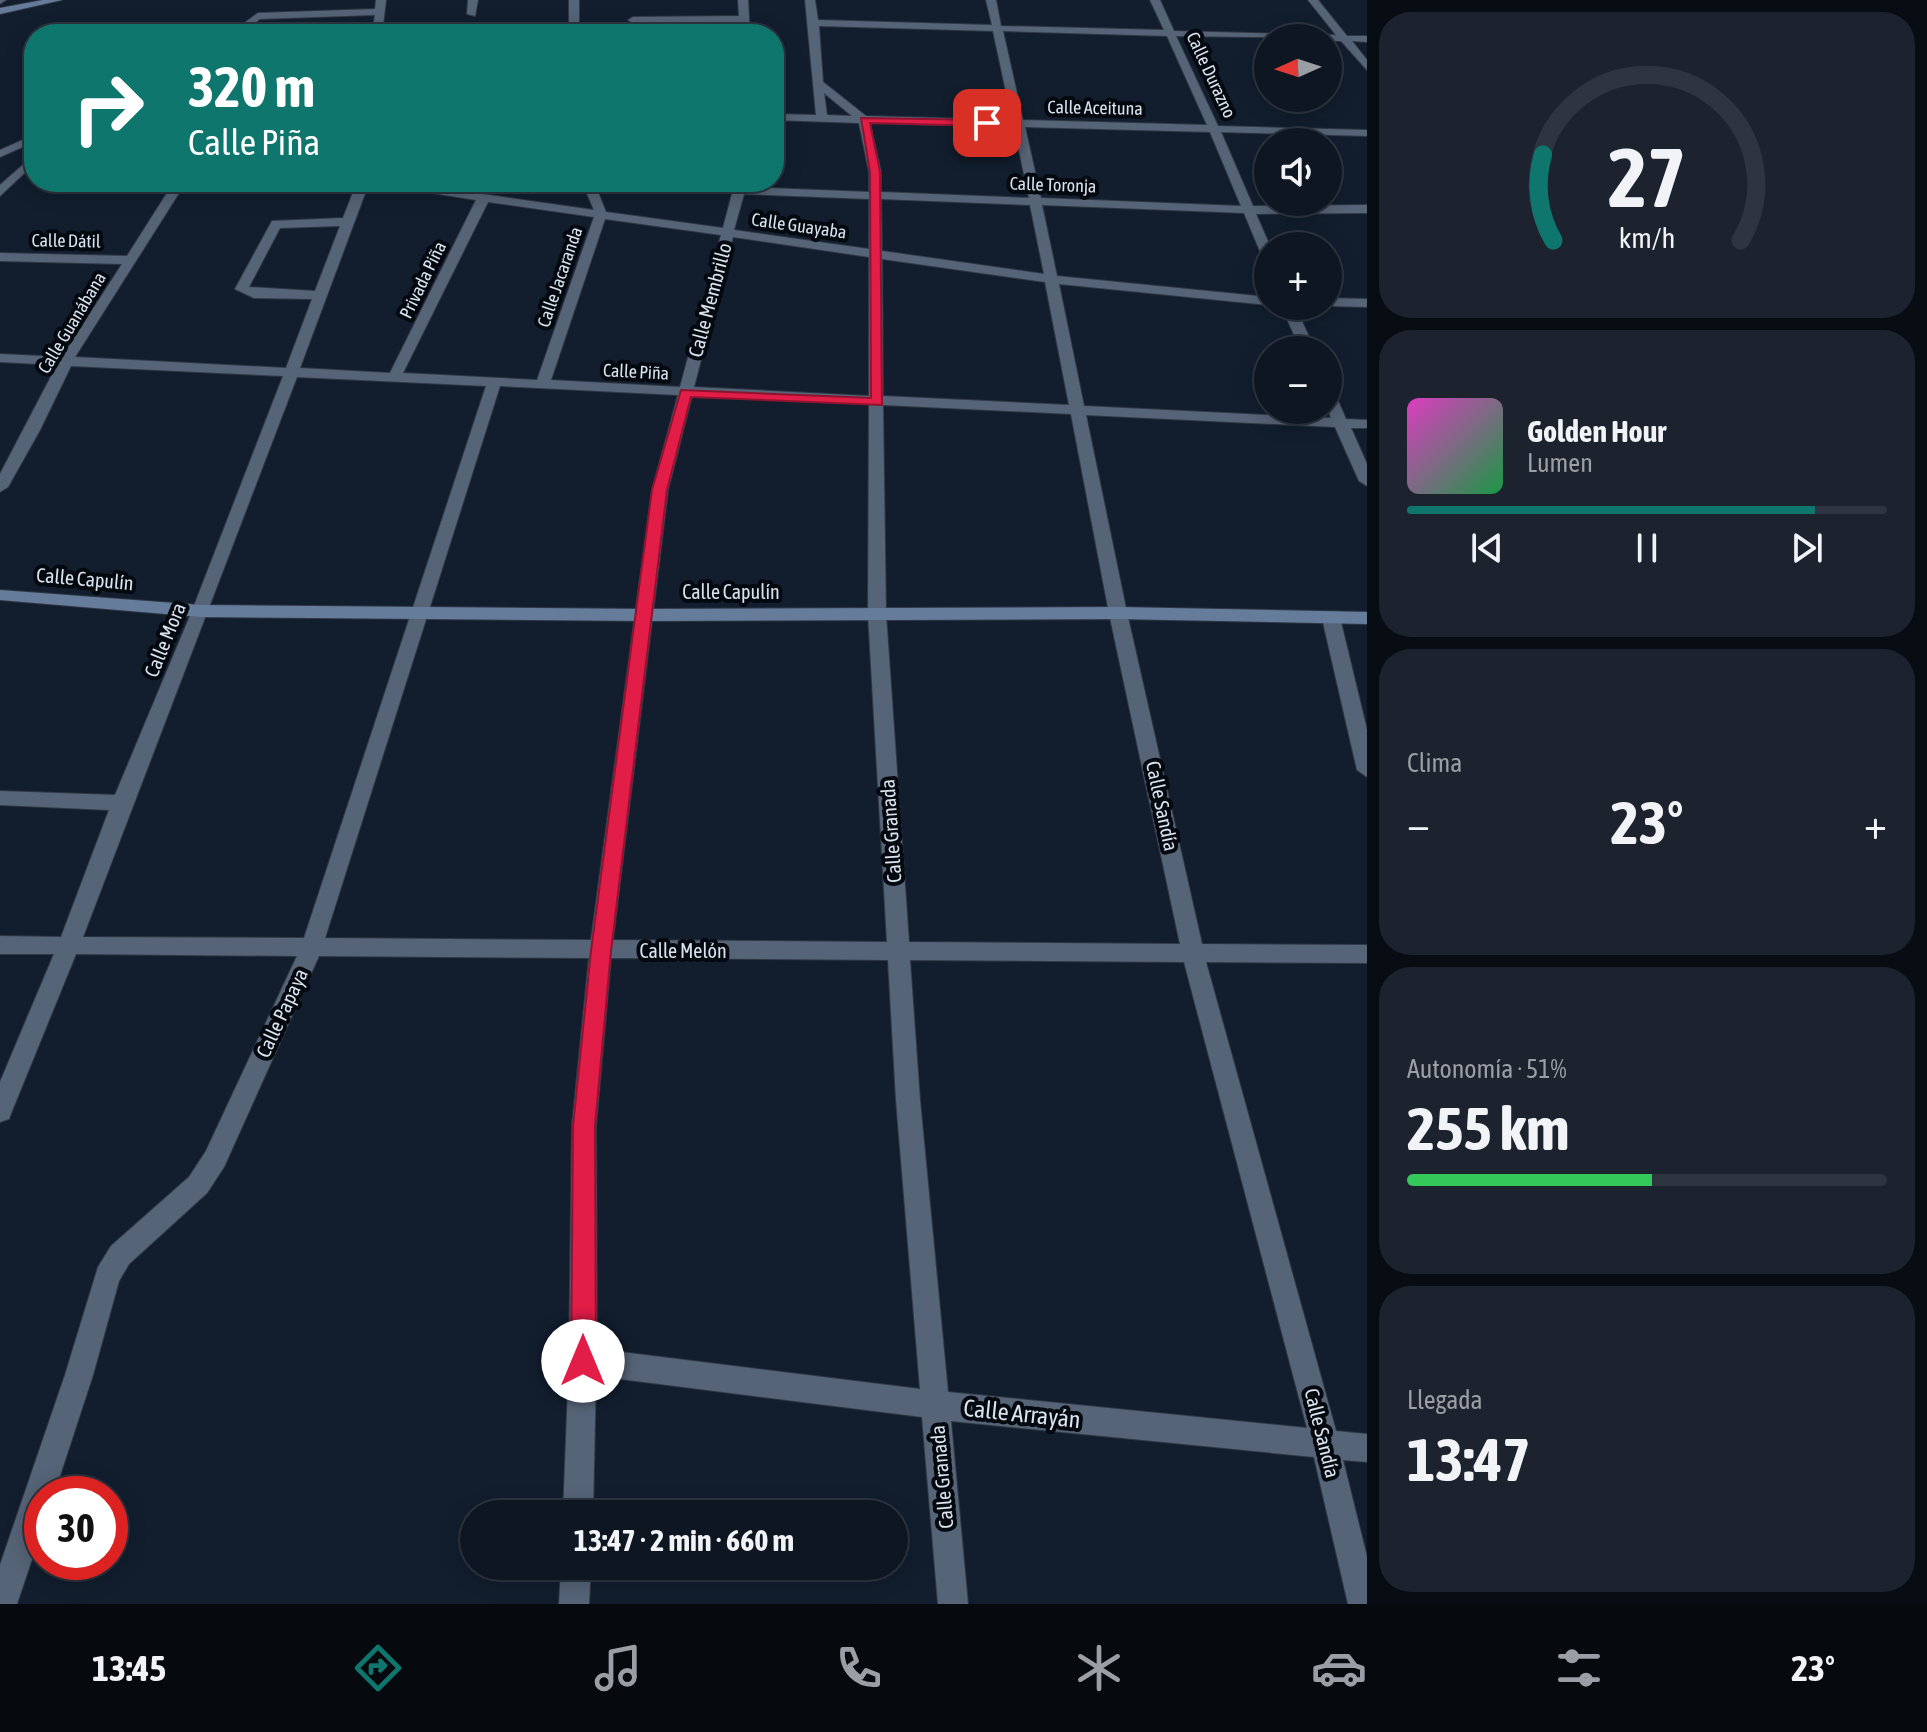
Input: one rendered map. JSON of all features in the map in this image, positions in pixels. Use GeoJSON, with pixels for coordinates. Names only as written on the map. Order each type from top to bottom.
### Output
{"type":"FeatureCollection","features":[{"type":"Feature","properties":{"kind":"street"},"geometry":{"type":"LineString","coordinates":[[0,11],[57,0]]}},
{"type":"Feature","properties":{"kind":"street"},"geometry":{"type":"LineString","coordinates":[[255,24],[263,0]]}},
{"type":"Feature","properties":{"kind":"street"},"geometry":{"type":"LineString","coordinates":[[378,24],[381,0]]}},
{"type":"Feature","properties":{"kind":"street"},"geometry":{"type":"LineString","coordinates":[[472,14],[473,0]]}},
{"type":"Feature","properties":{"kind":"street"},"geometry":{"type":"LineString","coordinates":[[574,0],[574,24]]}},
{"type":"Feature","properties":{"kind":"street"},"geometry":{"type":"LineString","coordinates":[[743,0],[744,24]]}},
{"type":"Feature","properties":{"kind":"street"},"geometry":{"type":"LineString","coordinates":[[810,0],[822,119]]}},
{"type":"Feature","properties":{"kind":"street","name":"Calle Sandía"},"geometry":{"type":"LineString","coordinates":[[991,0],[1036,203],[1118,613],[1193,953],[1325,1443],[1363,1604]]}},
{"type":"Feature","properties":{"kind":"street","name":"Calle Durazno"},"geometry":{"type":"LineString","coordinates":[[1155,0],[1258,232]]}},
{"type":"Feature","properties":{"kind":"street"},"geometry":{"type":"LineString","coordinates":[[1313,0],[1367,67]]}},
{"type":"Feature","properties":{"kind":"street"},"geometry":{"type":"LineString","coordinates":[[247,24],[258,16],[380,12]]}},
{"type":"Feature","properties":{"kind":"street"},"geometry":{"type":"LineString","coordinates":[[633,20],[744,19]]}},
{"type":"Feature","properties":{"kind":"street"},"geometry":{"type":"LineString","coordinates":[[814,23],[1367,39]]}},
{"type":"Feature","properties":{"kind":"street"},"geometry":{"type":"LineString","coordinates":[[816,82],[864,120]]}},
{"type":"Feature","properties":{"kind":"street","name":"Calle Aceituna"},"geometry":{"type":"LineString","coordinates":[[784,117],[1367,133]]}},
{"type":"Feature","properties":{"kind":"street","name":"Calle Granada"},"geometry":{"type":"LineString","coordinates":[[864,120],[875,172],[877,614],[908,1100],[953,1604]]}},
{"type":"Feature","properties":{"kind":"street"},"geometry":{"type":"LineString","coordinates":[[0,154],[24,143]]}},
{"type":"Feature","properties":{"kind":"street"},"geometry":{"type":"LineString","coordinates":[[0,192],[24,168]]}},
{"type":"Feature","properties":{"kind":"street","name":"Calle Toronja"},"geometry":{"type":"LineString","coordinates":[[784,189],[1036,203],[1249,210],[1367,209]]}},
{"type":"Feature","properties":{"kind":"street","name":"Calle Guanábana"},"geometry":{"type":"LineString","coordinates":[[0,487],[33,430],[66,361],[174,192]]}},
{"type":"Feature","properties":{"kind":"street","name":"Calle Mora"},"geometry":{"type":"LineString","coordinates":[[0,1111],[201,611],[359,192]]}},
{"type":"Feature","properties":{"kind":"street","name":"Calle Guayaba"},"geometry":{"type":"LineString","coordinates":[[447,192],[1050,279],[1254,300]]}},
{"type":"Feature","properties":{"kind":"street","name":"Calle Jacaranda"},"geometry":{"type":"LineString","coordinates":[[542,385],[601,213],[592,192]]}},
{"type":"Feature","properties":{"kind":"street","name":"Calle Membrillo"},"geometry":{"type":"LineString","coordinates":[[578,1500],[583,1361],[584,1126],[601,951],[660,490],[738,192]]}},
{"type":"Feature","properties":{"kind":"street","name":"Privada Piña"},"geometry":{"type":"LineString","coordinates":[[394,378],[484,197]]}},
{"type":"Feature","properties":{"kind":"street"},"geometry":{"type":"LineString","coordinates":[[318,295],[254,294],[242,289],[276,224],[348,222]]}},
{"type":"Feature","properties":{"kind":"street","name":"Calle Dátil"},"geometry":{"type":"LineString","coordinates":[[0,257],[132,260]]}},
{"type":"Feature","properties":{"kind":"street"},"geometry":{"type":"LineString","coordinates":[[1342,302],[1367,303]]}},
{"type":"Feature","properties":{"kind":"street","name":"Calle Piña"},"geometry":{"type":"LineString","coordinates":[[0,358],[1254,419]]}},
{"type":"Feature","properties":{"kind":"street","name":"Calle Papaya"},"geometry":{"type":"LineString","coordinates":[[2,1604],[79,1375],[107,1276],[120,1255],[198,1185],[215,1159],[311,949],[494,383]]}},
{"type":"Feature","properties":{"kind":"street","name":"Calle Piña"},"geometry":{"type":"LineString","coordinates":[[1342,423],[1367,424]]}},
{"type":"Feature","properties":{"kind":"street"},"geometry":{"type":"LineString","coordinates":[[1341,424],[1367,481]]}},
{"type":"Feature","properties":{"kind":"street","name":"Calle Capulín"},"geometry":{"type":"LineString","coordinates":[[0,595],[201,611],[644,615],[1118,613],[1367,618]]}},
{"type":"Feature","properties":{"kind":"street"},"geometry":{"type":"LineString","coordinates":[[1331,618],[1367,770]]}},
{"type":"Feature","properties":{"kind":"street"},"geometry":{"type":"LineString","coordinates":[[0,798],[122,803]]}},
{"type":"Feature","properties":{"kind":"street","name":"Calle Melón"},"geometry":{"type":"LineString","coordinates":[[0,945],[68,948],[1367,954]]}},
{"type":"Feature","properties":{"kind":"street","name":"Calle Arrayán"},"geometry":{"type":"LineString","coordinates":[[583,1361],[935,1405],[1367,1448]]}},
{"type":"Feature","properties":{"kind":"street"},"geometry":{"type":"LineString","coordinates":[[574,1604],[575,1580]]}},
{"type":"Feature","properties":{"kind":"route"},"geometry":{"type":"LineString","coordinates":[[583,1361],[584,1126],[601,951],[660,490],[686,393],[877,402],[875,172],[864,120],[987,123]]}}]}
